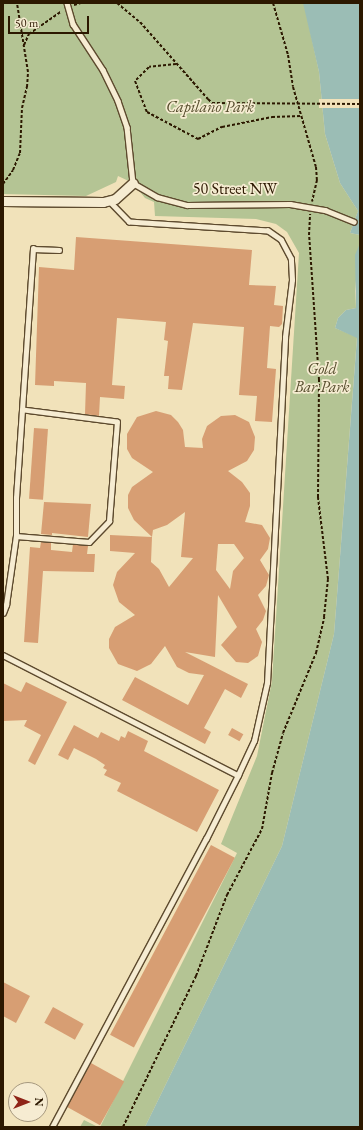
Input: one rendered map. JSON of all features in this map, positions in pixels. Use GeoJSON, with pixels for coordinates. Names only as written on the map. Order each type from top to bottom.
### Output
{"type":"FeatureCollection","features":[{"type":"Feature","properties":{"kind":"street"},"geometry":{"type":"LineString","coordinates":[[3,201],[93,202],[108,200],[115,198],[133,183]]}},
{"type":"Feature","properties":{"kind":"lane"},"geometry":{"type":"LineString","coordinates":[[68,5],[73,24],[103,70],[118,101],[127,127],[133,183]]}},
{"type":"Feature","properties":{"kind":"lane","name":"50 Street NW"},"geometry":{"type":"LineString","coordinates":[[133,183],[157,197],[188,205],[290,204],[325,210],[354,222]]}},
{"type":"Feature","properties":{"kind":"lane"},"geometry":{"type":"LineString","coordinates":[[52,1127],[199,853],[254,741],[267,683],[285,337],[292,280],[291,260],[280,240],[268,231],[129,222],[108,200]]}},
{"type":"Feature","properties":{"kind":"lane"},"geometry":{"type":"LineString","coordinates":[[3,613],[6,605],[16,536],[16,498],[33,249],[59,250]]}},
{"type":"Feature","properties":{"kind":"lane"},"geometry":{"type":"LineString","coordinates":[[16,536],[89,542],[109,521],[117,422],[23,410]]}},
{"type":"Feature","properties":{"kind":"lane"},"geometry":{"type":"LineString","coordinates":[[3,655],[238,775]]}},
{"type":"Feature","properties":{"kind":"path"},"geometry":{"type":"LineString","coordinates":[[3,184],[13,170],[20,153],[22,108],[28,87],[24,46],[17,3]]}},
{"type":"Feature","properties":{"kind":"path"},"geometry":{"type":"LineString","coordinates":[[24,46],[29,34],[35,29],[68,5],[80,3]]}},
{"type":"Feature","properties":{"kind":"path"},"geometry":{"type":"LineString","coordinates":[[117,3],[140,22],[212,103],[360,104]]}},
{"type":"Feature","properties":{"kind":"path"},"geometry":{"type":"LineString","coordinates":[[176,64],[149,67],[135,81],[147,112],[198,139],[222,127],[272,117],[301,116]]}},
{"type":"Feature","properties":{"kind":"green space"},"geometry":{"type":"Polygon","coordinates":[[[3,3],[304,3],[319,72],[325,134],[340,183],[358,211],[350,233],[360,235],[355,291],[356,308],[346,310],[338,318],[335,328],[357,337],[334,634],[282,846],[145,1127],[100,1127],[237,853],[221,844],[257,756],[272,681],[299,253],[287,232],[276,224],[256,219],[155,216],[154,202],[145,198],[133,183],[118,176],[116,182],[86,196],[3,194],[3,3]]]}},
{"type":"Feature","properties":{"kind":"green space"},"geometry":{"type":"Polygon","coordinates":[[[84,1120],[98,1127],[80,1127],[84,1120]]]}},
{"type":"Feature","properties":{"kind":"water"},"geometry":{"type":"Polygon","coordinates":[[[303,3],[360,3],[360,235],[350,233],[358,211],[340,183],[325,134],[319,72],[303,3]]]}},
{"type":"Feature","properties":{"kind":"water"},"geometry":{"type":"Polygon","coordinates":[[[360,243],[360,1127],[145,1127],[282,846],[334,634],[357,338],[335,328],[338,318],[346,310],[356,308],[355,255],[360,243]]]}},
{"type":"Feature","properties":{"kind":"pier"},"geometry":{"type":"Polygon","coordinates":[[[319,99],[360,99],[360,108],[319,108],[319,99]]]}},
{"type":"Feature","properties":{"kind":"building"},"geometry":{"type":"Polygon","coordinates":[[[76,237],[252,250],[249,285],[276,286],[274,305],[283,306],[282,324],[279,327],[270,326],[267,368],[276,369],[272,422],[255,421],[257,396],[239,395],[244,327],[193,323],[182,390],[168,389],[169,376],[164,376],[168,341],[164,340],[166,322],[117,318],[112,385],[125,386],[124,399],[100,397],[99,416],[85,414],[86,383],[54,381],[54,386],[35,385],[39,267],[74,270],[76,237]]]}},
{"type":"Feature","properties":{"kind":"building"},"geometry":{"type":"Polygon","coordinates":[[[156,411],[171,415],[183,430],[185,447],[203,448],[202,439],[207,426],[221,416],[235,415],[249,422],[255,437],[254,450],[247,461],[228,471],[242,482],[250,493],[250,506],[245,522],[262,525],[270,538],[268,549],[260,560],[269,575],[266,586],[258,595],[266,611],[263,620],[256,629],[262,642],[258,656],[248,663],[236,662],[221,645],[237,627],[218,595],[215,657],[185,652],[248,684],[241,698],[225,689],[204,728],[211,732],[205,744],[122,700],[135,677],[188,705],[204,675],[189,673],[177,667],[165,646],[151,664],[137,671],[118,664],[109,648],[109,639],[115,627],[135,615],[119,602],[113,585],[117,572],[135,553],[110,551],[110,535],[152,537],[134,520],[128,508],[128,495],[132,487],[153,472],[132,458],[127,449],[127,434],[137,417],[156,411]],[[185,512],[167,525],[153,530],[151,562],[159,569],[169,587],[193,558],[181,557],[185,512]],[[218,544],[216,570],[230,589],[233,571],[244,558],[234,544],[218,544]]]}},
{"type":"Feature","properties":{"kind":"building"},"geometry":{"type":"Polygon","coordinates":[[[34,428],[48,429],[43,500],[29,499],[34,428]]]}},
{"type":"Feature","properties":{"kind":"building"},"geometry":{"type":"Polygon","coordinates":[[[44,502],[91,504],[88,537],[52,533],[52,535],[41,534],[44,502]]]}},
{"type":"Feature","properties":{"kind":"building"},"geometry":{"type":"Polygon","coordinates":[[[41,542],[51,543],[51,550],[72,552],[73,544],[88,546],[87,554],[95,554],[94,572],[43,571],[38,643],[24,642],[30,547],[40,548],[41,542]]]}},
{"type":"Feature","properties":{"kind":"building"},"geometry":{"type":"Polygon","coordinates":[[[26,682],[67,702],[35,765],[28,761],[41,735],[24,726],[27,720],[3,721],[3,683],[21,692],[26,682]]]}},
{"type":"Feature","properties":{"kind":"building"},"geometry":{"type":"Polygon","coordinates":[[[74,725],[98,738],[101,732],[119,741],[121,736],[125,738],[128,731],[148,741],[144,751],[219,790],[197,832],[117,791],[121,783],[104,775],[107,770],[103,768],[105,765],[96,759],[74,748],[68,760],[58,755],[74,725]]]}},
{"type":"Feature","properties":{"kind":"building"},"geometry":{"type":"Polygon","coordinates":[[[232,728],[243,734],[239,741],[228,735],[232,728]]]}},
{"type":"Feature","properties":{"kind":"building"},"geometry":{"type":"Polygon","coordinates":[[[211,845],[235,858],[134,1048],[110,1035],[211,845]]]}},
{"type":"Feature","properties":{"kind":"building"},"geometry":{"type":"Polygon","coordinates":[[[3,982],[30,996],[16,1023],[3,1016],[3,982]]]}},
{"type":"Feature","properties":{"kind":"building"},"geometry":{"type":"Polygon","coordinates":[[[53,1007],[84,1024],[75,1040],[44,1023],[53,1007]]]}},
{"type":"Feature","properties":{"kind":"building"},"geometry":{"type":"Polygon","coordinates":[[[91,1063],[124,1081],[100,1125],[67,1107],[91,1063]]]}},
{"type":"Feature","properties":{"kind":"park label","name":"Capilano Park"},"geometry":{"type":"Point","coordinates":[210,107]}},
{"type":"Feature","properties":{"kind":"park label","name":"Gold Bar Park"},"geometry":{"type":"Point","coordinates":[322,378]}}]}
